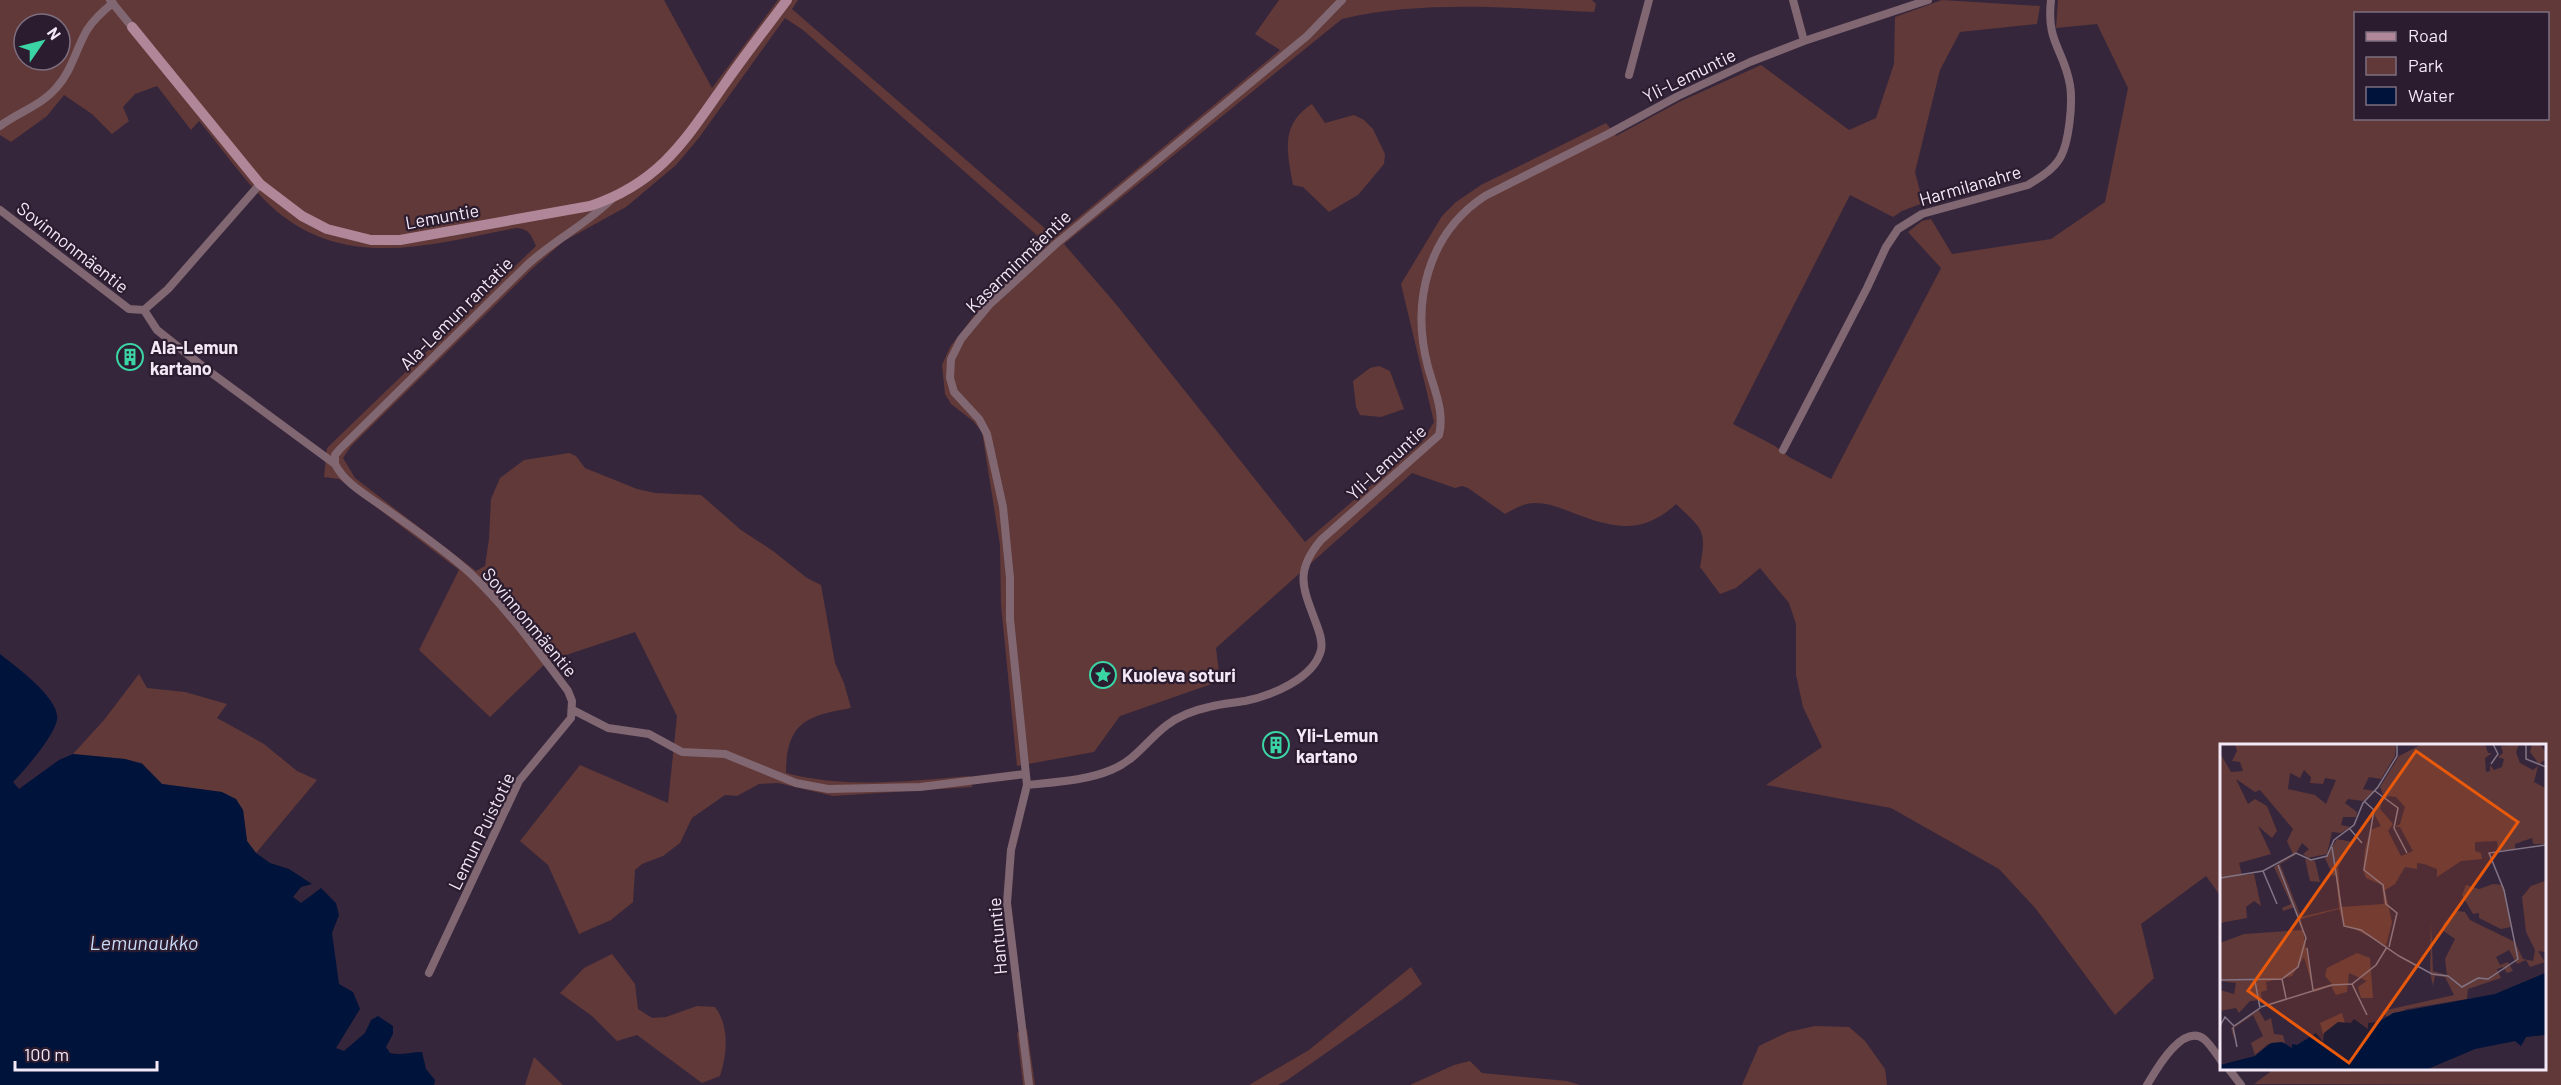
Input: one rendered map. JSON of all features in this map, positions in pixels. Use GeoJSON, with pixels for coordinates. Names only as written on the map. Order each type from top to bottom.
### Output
{"type":"FeatureCollection","features":[{"type":"Feature","properties":{"kind":"street","name":"Lemuntie"},"geometry":{"type":"LineString","coordinates":[[111,1],[260,184],[302,216],[327,229],[371,240],[400,240],[590,206],[614,198],[653,174],[689,136],[787,0]]}},
{"type":"Feature","properties":{"kind":"street","name":"Kasarminmäentie"},"geometry":{"type":"LineString","coordinates":[[1027,785],[1024,774],[1010,620],[1010,578],[1003,507],[987,434],[980,419],[954,392],[950,378],[951,358],[961,339],[990,304],[1048,250],[1307,36],[1342,0]]}},
{"type":"Feature","properties":{"kind":"street"},"geometry":{"type":"LineString","coordinates":[[1629,75],[1649,0]]}},
{"type":"Feature","properties":{"kind":"street"},"geometry":{"type":"LineString","coordinates":[[1793,0],[1804,40]]}},
{"type":"Feature","properties":{"kind":"street","name":"Yli-Lemuntie"},"geometry":{"type":"LineString","coordinates":[[1027,785],[1072,780],[1109,771],[1138,754],[1167,725],[1180,717],[1209,707],[1270,693],[1292,683],[1315,662],[1321,649],[1320,633],[1305,596],[1302,579],[1305,564],[1321,540],[1439,435],[1440,409],[1422,338],[1424,289],[1439,244],[1450,226],[1466,208],[1678,96],[1750,62],[1804,40],[1928,0]]}},
{"type":"Feature","properties":{"kind":"street","name":"Harmilanahre"},"geometry":{"type":"LineString","coordinates":[[1783,450],[1868,288],[1886,247],[1898,229],[1922,214],[2028,185],[2041,178],[2060,159],[2070,112],[2070,85],[2050,29],[2052,0]]}},
{"type":"Feature","properties":{"kind":"street"},"geometry":{"type":"LineString","coordinates":[[0,126],[42,101],[57,87],[70,69],[87,30],[111,1]]}},
{"type":"Feature","properties":{"kind":"street"},"geometry":{"type":"LineString","coordinates":[[144,310],[168,290],[260,184]]}},
{"type":"Feature","properties":{"kind":"street","name":"Ala-Lemun rantatie"},"geometry":{"type":"LineString","coordinates":[[335,464],[335,455],[340,449],[526,265],[545,248],[601,210],[614,198]]}},
{"type":"Feature","properties":{"kind":"street","name":"Sovinnonmäentie"},"geometry":{"type":"LineString","coordinates":[[0,210],[129,309],[144,310],[157,330],[166,338],[335,464],[343,477],[440,548],[471,574],[562,683],[568,691],[573,710]]}},
{"type":"Feature","properties":{"kind":"street"},"geometry":{"type":"LineString","coordinates":[[573,710],[583,713],[608,728],[649,734],[682,752],[725,754],[796,783],[828,789],[920,787],[1024,774]]}},
{"type":"Feature","properties":{"kind":"street","name":"Lemun Puistotie"},"geometry":{"type":"LineString","coordinates":[[429,973],[519,781],[567,726],[573,710]]}},
{"type":"Feature","properties":{"kind":"street","name":"Hantuntie"},"geometry":{"type":"LineString","coordinates":[[1027,785],[1011,850],[1007,903],[1029,1085]]}},
{"type":"Feature","properties":{"kind":"street"},"geometry":{"type":"LineString","coordinates":[[2146,1085],[2164,1057],[2188,1037],[2198,1036],[2206,1040],[2220,1059]]}},
{"type":"Feature","properties":{"kind":"street"},"geometry":{"type":"LineString","coordinates":[[2230,1070],[2241,1085]]}},
{"type":"Feature","properties":{"kind":"green space"},"geometry":{"type":"Polygon","coordinates":[[[0,0],[664,0],[712,88],[778,0],[798,0],[792,9],[1055,237],[1280,50],[1255,34],[1279,0],[1592,0],[1596,4],[1594,12],[1500,7],[1435,7],[1372,13],[1342,19],[1064,244],[1115,303],[1305,542],[1422,442],[1434,422],[1401,284],[1442,216],[1456,202],[1481,185],[1606,123],[1616,136],[1679,102],[1761,65],[1849,130],[1876,118],[1894,64],[1895,17],[1942,0],[2040,6],[2037,24],[1960,32],[1940,70],[1915,172],[1923,203],[1893,217],[1850,195],[1733,424],[1831,479],[1941,268],[1908,232],[1922,221],[1931,219],[1952,254],[2051,239],[2105,202],[2128,88],[2097,24],[2056,28],[2058,0],[2561,0],[2561,1085],[2254,1084],[2273,1070],[2546,1070],[2546,744],[2220,744],[2220,895],[2206,876],[2141,924],[2154,978],[2115,1015],[2036,909],[1999,869],[1891,808],[1766,785],[1822,747],[1803,707],[1796,675],[1796,624],[1789,603],[1760,568],[1736,588],[1720,594],[1700,567],[1703,545],[1701,531],[1676,504],[1652,520],[1629,526],[1604,523],[1541,503],[1523,505],[1505,514],[1468,488],[1462,486],[1455,488],[1412,473],[1216,648],[1220,681],[1120,716],[1094,752],[1017,766],[1001,605],[1000,545],[982,432],[973,421],[951,404],[945,394],[942,365],[950,347],[986,300],[1047,244],[803,30],[785,18],[698,139],[676,165],[626,207],[564,241],[532,269],[351,446],[343,458],[355,478],[476,571],[485,566],[491,499],[500,478],[524,460],[569,453],[576,456],[585,468],[637,489],[655,493],[701,495],[741,530],[773,551],[807,578],[821,585],[835,663],[851,708],[822,714],[802,725],[790,743],[786,773],[832,781],[855,782],[970,776],[972,787],[833,796],[778,783],[759,784],[737,796],[725,795],[692,818],[680,843],[663,856],[642,864],[635,870],[633,902],[611,920],[579,934],[548,865],[520,841],[580,765],[668,803],[677,716],[635,632],[548,661],[490,717],[419,650],[459,570],[339,479],[324,477],[327,448],[536,246],[533,239],[529,233],[516,228],[430,244],[401,248],[373,248],[345,244],[317,236],[291,222],[266,201],[199,121],[191,130],[157,86],[135,94],[123,107],[129,121],[112,134],[92,114],[64,95],[47,116],[11,142],[0,135],[0,0]]]}},
{"type":"Feature","properties":{"kind":"green space"},"geometry":{"type":"Polygon","coordinates":[[[1312,104],[1325,123],[1354,115],[1364,120],[1373,129],[1385,154],[1384,164],[1358,195],[1329,212],[1303,187],[1293,185],[1289,161],[1290,130],[1302,112],[1312,104]]]}},
{"type":"Feature","properties":{"kind":"green space"},"geometry":{"type":"Polygon","coordinates":[[[1379,366],[1390,371],[1404,409],[1381,417],[1360,415],[1356,407],[1353,381],[1370,368],[1379,366]]]}},
{"type":"Feature","properties":{"kind":"green space"},"geometry":{"type":"Polygon","coordinates":[[[139,674],[147,688],[185,692],[227,704],[217,718],[264,744],[297,771],[317,780],[256,853],[247,841],[243,810],[221,792],[162,784],[142,763],[73,754],[104,720],[139,674]]]}},
{"type":"Feature","properties":{"kind":"green space"},"geometry":{"type":"Polygon","coordinates":[[[612,954],[635,984],[638,1009],[652,1018],[666,1017],[697,1006],[715,1007],[723,1023],[726,1041],[720,1076],[702,1083],[637,1035],[617,1041],[592,1016],[560,993],[584,968],[612,954]]]}},
{"type":"Feature","properties":{"kind":"green space"},"geometry":{"type":"Polygon","coordinates":[[[1411,967],[1422,984],[1403,999],[1286,1081],[1278,1085],[1249,1085],[1309,1050],[1411,967]]]}},
{"type":"Feature","properties":{"kind":"green space"},"geometry":{"type":"Polygon","coordinates":[[[1815,1026],[1849,1027],[1865,1041],[1885,1069],[1887,1085],[1742,1085],[1759,1046],[1788,1032],[1815,1026]]]}},
{"type":"Feature","properties":{"kind":"green space"},"geometry":{"type":"Polygon","coordinates":[[[1027,1029],[1035,1085],[1023,1085],[1017,1033],[1027,1029]]]}},
{"type":"Feature","properties":{"kind":"green space"},"geometry":{"type":"Polygon","coordinates":[[[534,1057],[563,1085],[525,1085],[534,1057]]]}},
{"type":"Feature","properties":{"kind":"green space"},"geometry":{"type":"Polygon","coordinates":[[[1470,1061],[1482,1073],[1567,1081],[1580,1085],[1410,1085],[1454,1065],[1470,1061]]]}},
{"type":"Feature","properties":{"kind":"water","name":"Lemunaukko"},"geometry":{"type":"Polygon","coordinates":[[[0,654],[45,693],[56,712],[57,720],[51,735],[13,782],[19,789],[59,760],[73,754],[125,759],[142,764],[162,784],[222,792],[236,799],[243,810],[247,841],[256,853],[270,863],[289,869],[312,884],[301,887],[293,897],[301,903],[321,888],[336,903],[339,915],[332,933],[339,984],[353,992],[360,1009],[336,1048],[344,1051],[365,1033],[371,1020],[378,1016],[393,1026],[393,1034],[386,1047],[390,1053],[422,1052],[426,1069],[435,1080],[434,1085],[0,1085],[0,654]]]}},
{"type":"Feature","properties":{"kind":"place","name":"Ala-Lemun kartano"},"geometry":{"type":"Point","coordinates":[130,357]}},
{"type":"Feature","properties":{"kind":"place","name":"Kuoleva soturi"},"geometry":{"type":"Point","coordinates":[1103,675]}},
{"type":"Feature","properties":{"kind":"place","name":"Yli-Lemun kartano"},"geometry":{"type":"Point","coordinates":[1276,745]}}]}
